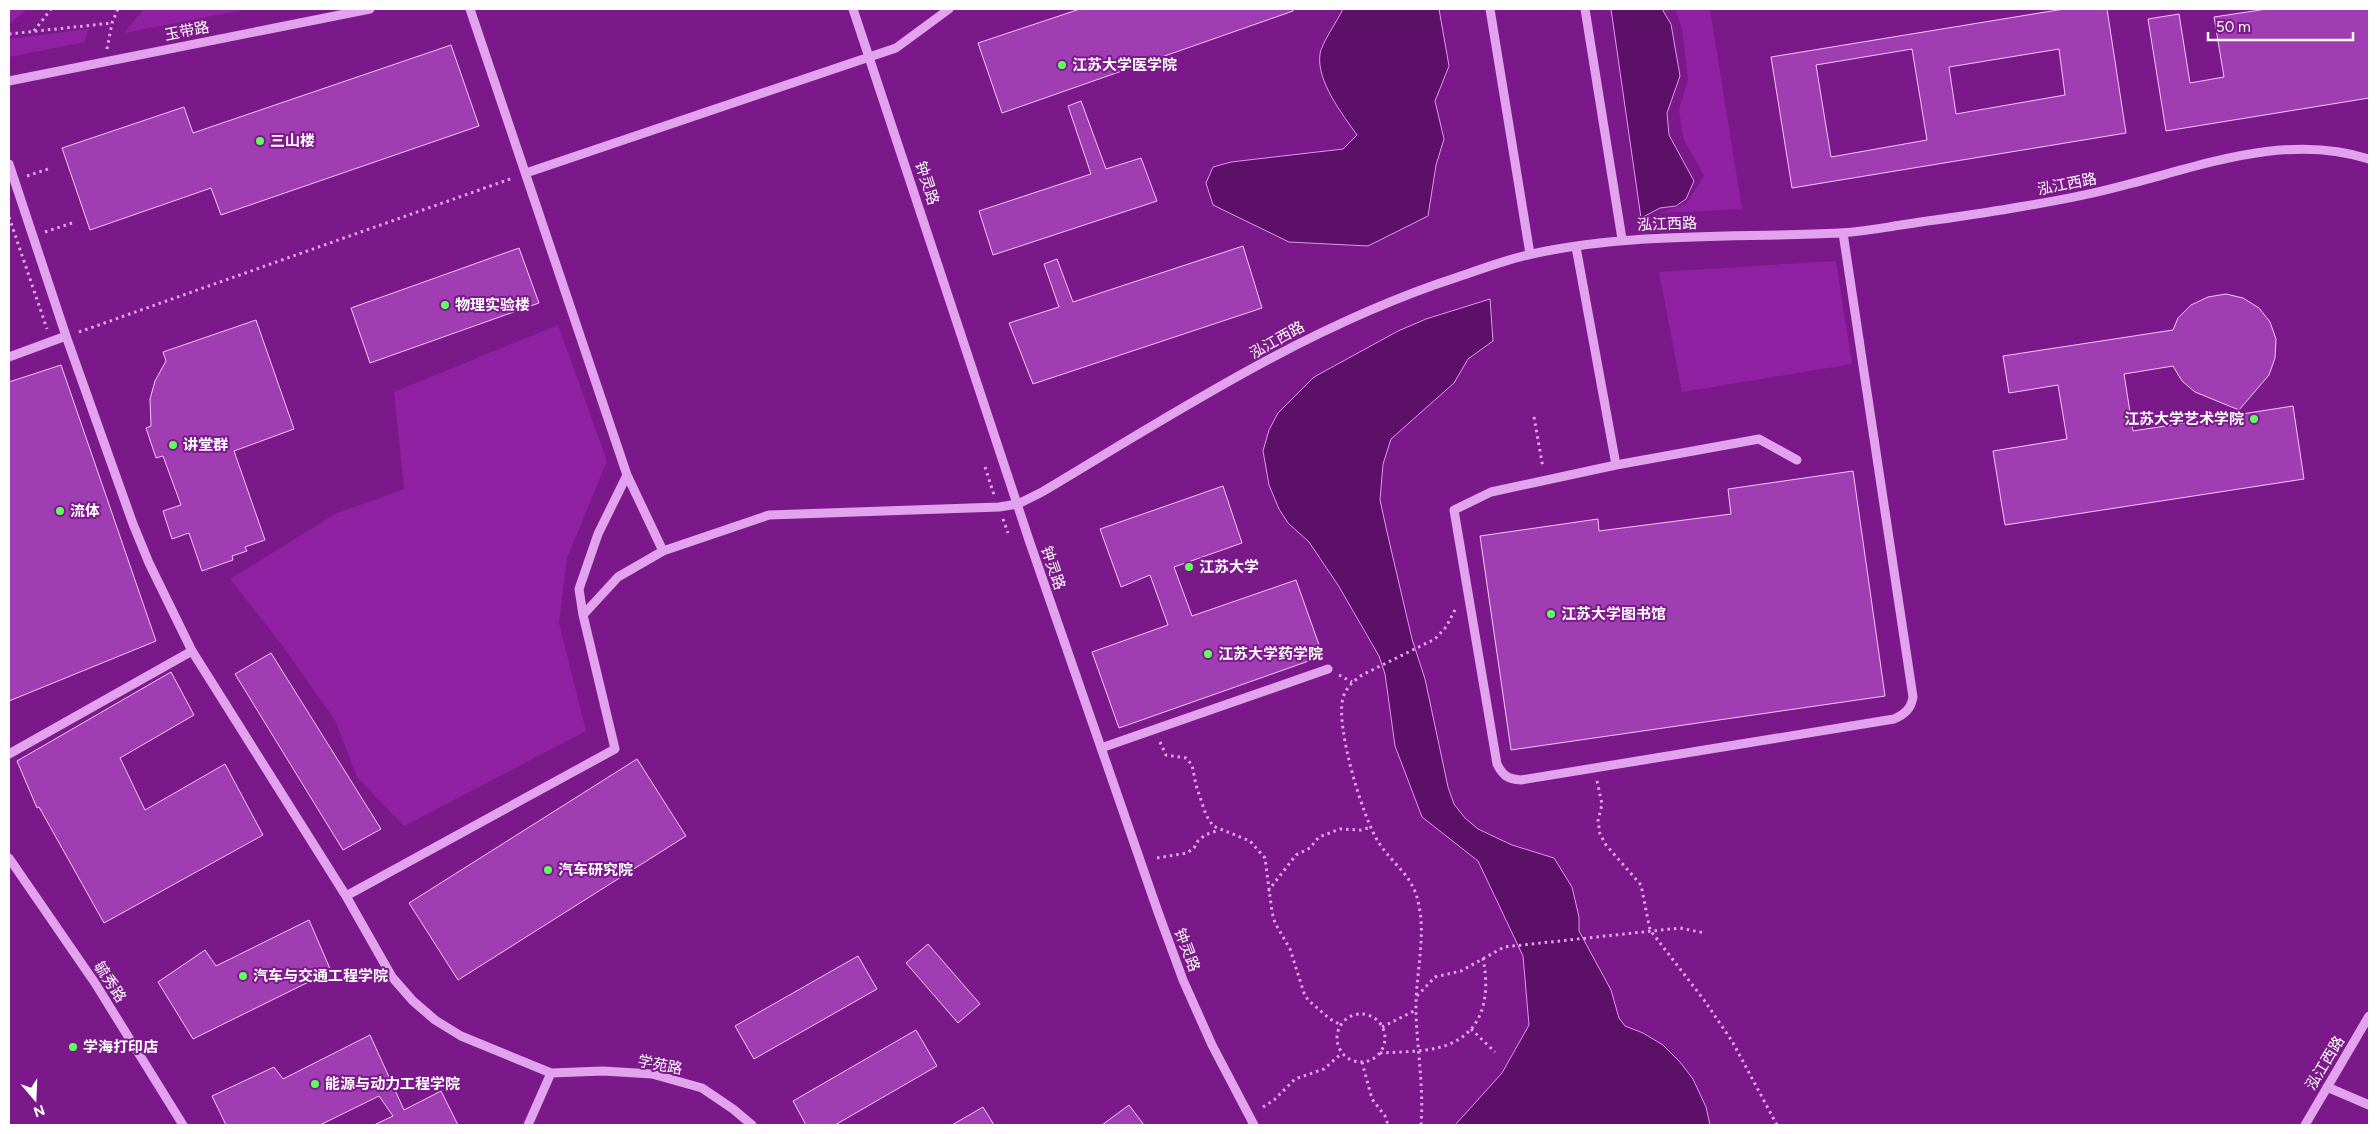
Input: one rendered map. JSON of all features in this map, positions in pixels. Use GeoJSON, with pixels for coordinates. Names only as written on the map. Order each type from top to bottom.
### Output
{"type":"FeatureCollection","features":[{"type":"Feature","properties":{"kind":"lane","name":"玉带路"},"geometry":{"type":"LineString","coordinates":[[9,81],[370,9]]}},
{"type":"Feature","properties":{"kind":"lane"},"geometry":{"type":"LineString","coordinates":[[470,9],[627,475],[663,551]]}},
{"type":"Feature","properties":{"kind":"lane","name":"钟灵路"},"geometry":{"type":"LineString","coordinates":[[853,9],[1018,504],[1183,980],[1212,1045],[1254,1125]]}},
{"type":"Feature","properties":{"kind":"lane"},"geometry":{"type":"LineString","coordinates":[[526,173],[896,48],[949,9]]}},
{"type":"Feature","properties":{"kind":"lane"},"geometry":{"type":"LineString","coordinates":[[1490,9],[1530,254]]}},
{"type":"Feature","properties":{"kind":"lane"},"geometry":{"type":"LineString","coordinates":[[1585,9],[1622,239]]}},
{"type":"Feature","properties":{"kind":"lane","name":"泓江西路"},"geometry":{"type":"LineString","coordinates":[[583,615],[618,577],[663,551],[769,515],[999,507],[1018,504],[1042,492],[1180,410],[1324,330],[1374,306],[1530,254],[1622,239],[1844,233],[2018,207],[2095,193],[2232,157],[2282,149],[2319,149],[2354,154],[2369,159]]}},
{"type":"Feature","properties":{"kind":"lane"},"geometry":{"type":"LineString","coordinates":[[9,164],[66,336],[133,524],[192,650],[346,896],[392,977],[413,1001],[435,1020],[461,1036],[551,1073],[528,1125]]}},
{"type":"Feature","properties":{"kind":"lane"},"geometry":{"type":"LineString","coordinates":[[1797,460],[1758,440],[1616,465],[1492,492],[1454,510],[1497,764],[1502,773],[1510,779],[1521,780],[1894,719],[1904,714],[1911,707],[1913,697],[1844,233]]}},
{"type":"Feature","properties":{"kind":"lane"},"geometry":{"type":"LineString","coordinates":[[1576,247],[1616,465]]}},
{"type":"Feature","properties":{"kind":"lane"},"geometry":{"type":"LineString","coordinates":[[9,357],[66,336]]}},
{"type":"Feature","properties":{"kind":"lane"},"geometry":{"type":"LineString","coordinates":[[346,896],[615,749],[583,615],[579,589],[598,534],[627,475]]}},
{"type":"Feature","properties":{"kind":"lane"},"geometry":{"type":"LineString","coordinates":[[9,754],[192,650]]}},
{"type":"Feature","properties":{"kind":"lane"},"geometry":{"type":"LineString","coordinates":[[1101,748],[1328,669]]}},
{"type":"Feature","properties":{"kind":"lane","name":"毓秀路"},"geometry":{"type":"LineString","coordinates":[[9,858],[95,983],[183,1125]]}},
{"type":"Feature","properties":{"kind":"lane","name":"泓江西路"},"geometry":{"type":"LineString","coordinates":[[2305,1125],[2369,1016]]}},
{"type":"Feature","properties":{"kind":"lane","name":"学苑路"},"geometry":{"type":"LineString","coordinates":[[551,1073],[603,1071],[652,1074],[702,1088],[733,1108],[752,1125]]}},
{"type":"Feature","properties":{"kind":"lane"},"geometry":{"type":"LineString","coordinates":[[2327,1088],[2369,1105]]}},
{"type":"Feature","properties":{"kind":"path"},"geometry":{"type":"LineString","coordinates":[[34,31],[51,9]]}},
{"type":"Feature","properties":{"kind":"path"},"geometry":{"type":"LineString","coordinates":[[105,61],[112,23],[118,9]]}},
{"type":"Feature","properties":{"kind":"path"},"geometry":{"type":"LineString","coordinates":[[9,34],[112,23]]}},
{"type":"Feature","properties":{"kind":"path"},"geometry":{"type":"LineString","coordinates":[[22,178],[51,168]]}},
{"type":"Feature","properties":{"kind":"path"},"geometry":{"type":"LineString","coordinates":[[66,336],[526,173]]}},
{"type":"Feature","properties":{"kind":"path"},"geometry":{"type":"LineString","coordinates":[[9,217],[51,342]]}},
{"type":"Feature","properties":{"kind":"path"},"geometry":{"type":"LineString","coordinates":[[42,234],[72,223]]}},
{"type":"Feature","properties":{"kind":"path"},"geometry":{"type":"LineString","coordinates":[[1534,417],[1545,480]]}},
{"type":"Feature","properties":{"kind":"path"},"geometry":{"type":"LineString","coordinates":[[1421,1125],[1422,1085],[1416,1010],[1422,922],[1417,893],[1412,882],[1379,843],[1371,827],[1356,784],[1345,734],[1343,699],[1352,682],[1374,668],[1425,644],[1440,634],[1457,606],[1468,599]]}},
{"type":"Feature","properties":{"kind":"path"},"geometry":{"type":"LineString","coordinates":[[1155,729],[1166,754],[1186,758],[1192,765],[1196,785],[1206,815],[1214,826],[1219,830],[1241,836],[1260,850],[1267,864],[1268,892],[1275,923],[1290,949],[1304,993],[1330,1019],[1341,1025]]}},
{"type":"Feature","properties":{"kind":"path"},"geometry":{"type":"LineString","coordinates":[[1594,768],[1602,804],[1598,821],[1600,834],[1606,845],[1641,885],[1650,930],[1704,1000],[1732,1041],[1777,1125]]}},
{"type":"Feature","properties":{"kind":"path"},"geometry":{"type":"LineString","coordinates":[[1268,892],[1296,855],[1310,848],[1319,836],[1340,829],[1361,830],[1371,827]]}},
{"type":"Feature","properties":{"kind":"path"},"geometry":{"type":"LineString","coordinates":[[1157,858],[1187,853],[1194,848],[1198,841],[1219,830]]}},
{"type":"Feature","properties":{"kind":"path"},"geometry":{"type":"LineString","coordinates":[[1417,996],[1435,977],[1461,971],[1511,946],[1650,930],[1680,928],[1705,933]]}},
{"type":"Feature","properties":{"kind":"path"},"geometry":{"type":"LineString","coordinates":[[1380,1053],[1418,1050],[1447,1045],[1471,1029],[1484,1007],[1487,994],[1484,958]]}},
{"type":"Feature","properties":{"kind":"path"},"geometry":{"type":"LineString","coordinates":[[1382,1027],[1416,1010]]}},
{"type":"Feature","properties":{"kind":"path"},"geometry":{"type":"LineString","coordinates":[[1364,1014],[1372,1017],[1382,1027],[1385,1038],[1380,1053],[1374,1058],[1362,1062],[1352,1060],[1342,1053],[1337,1042],[1337,1033],[1341,1025],[1355,1015],[1364,1014]]}},
{"type":"Feature","properties":{"kind":"path"},"geometry":{"type":"LineString","coordinates":[[1471,1029],[1495,1052]]}},
{"type":"Feature","properties":{"kind":"path"},"geometry":{"type":"LineString","coordinates":[[1263,1107],[1274,1100],[1295,1079],[1324,1069],[1342,1053]]}},
{"type":"Feature","properties":{"kind":"path"},"geometry":{"type":"LineString","coordinates":[[1362,1062],[1372,1099],[1385,1116],[1388,1125]]}},
{"type":"Feature","properties":{"kind":"shaded area"},"geometry":{"type":"Polygon","coordinates":[[[9,9],[28,9],[9,24],[9,9]]]}},
{"type":"Feature","properties":{"kind":"shaded area"},"geometry":{"type":"Polygon","coordinates":[[[144,9],[248,9],[124,33],[144,9]]]}},
{"type":"Feature","properties":{"kind":"shaded area"},"geometry":{"type":"Polygon","coordinates":[[[1343,9],[1439,9],[1449,66],[1435,101],[1444,139],[1436,165],[1428,216],[1368,246],[1289,242],[1213,205],[1206,183],[1213,167],[1231,162],[1343,149],[1357,135],[1326,86],[1320,64],[1320,54],[1326,38],[1343,9]]]}},
{"type":"Feature","properties":{"kind":"shaded area"},"geometry":{"type":"Polygon","coordinates":[[[1611,9],[1662,9],[1671,24],[1680,76],[1667,113],[1669,135],[1694,181],[1686,199],[1676,206],[1660,208],[1641,218],[1611,9]]]}},
{"type":"Feature","properties":{"kind":"shaded area"},"geometry":{"type":"Polygon","coordinates":[[[1675,9],[1710,9],[1742,209],[1660,213],[1686,204],[1704,176],[1683,138],[1679,109],[1688,79],[1682,28],[1675,9]]]}},
{"type":"Feature","properties":{"kind":"shaded area"},"geometry":{"type":"Polygon","coordinates":[[[88,29],[85,42],[9,57],[9,39],[88,29]]]}},
{"type":"Feature","properties":{"kind":"shaded area"},"geometry":{"type":"Polygon","coordinates":[[[1836,261],[1852,364],[1682,392],[1659,272],[1836,261]]]}},
{"type":"Feature","properties":{"kind":"shaded area"},"geometry":{"type":"Polygon","coordinates":[[[1490,299],[1493,341],[1468,359],[1454,383],[1391,439],[1383,464],[1380,500],[1412,639],[1425,679],[1448,787],[1454,804],[1465,818],[1478,829],[1512,845],[1554,858],[1572,887],[1579,917],[1579,931],[1611,990],[1619,1018],[1625,1026],[1643,1033],[1663,1045],[1680,1062],[1693,1079],[1706,1107],[1710,1125],[1455,1125],[1502,1073],[1529,1025],[1523,956],[1478,861],[1422,817],[1395,746],[1385,674],[1379,656],[1338,585],[1309,542],[1288,523],[1279,509],[1269,485],[1263,451],[1269,430],[1278,413],[1314,377],[1398,331],[1426,319],[1490,299]]]}},
{"type":"Feature","properties":{"kind":"shaded area"},"geometry":{"type":"Polygon","coordinates":[[[558,325],[607,461],[567,558],[559,623],[586,731],[404,826],[357,777],[335,720],[282,645],[230,579],[335,514],[404,489],[394,392],[558,325]]]}},
{"type":"Feature","properties":{"kind":"building","name":"江苏大学医学院"},"geometry":{"type":"Polygon","coordinates":[[[1080,9],[1293,9],[1293,11],[1002,113],[978,43],[1080,9]]]}},
{"type":"Feature","properties":{"kind":"building"},"geometry":{"type":"Polygon","coordinates":[[[2064,9],[2107,9],[2126,133],[1792,188],[1771,57],[2064,9]],[[1912,49],[1816,65],[1831,157],[1927,140],[1912,49]],[[2059,49],[1949,67],[1956,114],[2065,95],[2059,49]]]}},
{"type":"Feature","properties":{"kind":"building"},"geometry":{"type":"Polygon","coordinates":[[[2267,9],[2369,9],[2369,98],[2166,131],[2148,19],[2179,14],[2190,83],[2224,77],[2214,17],[2267,9]]]}},
{"type":"Feature","properties":{"kind":"building","name":"三山楼"},"geometry":{"type":"Polygon","coordinates":[[[451,45],[479,126],[221,215],[211,188],[90,230],[62,148],[184,107],[193,133],[451,45]]]}},
{"type":"Feature","properties":{"kind":"building"},"geometry":{"type":"Polygon","coordinates":[[[1081,101],[1106,169],[1141,158],[1157,201],[993,255],[979,211],[1091,174],[1068,106],[1081,101]]]}},
{"type":"Feature","properties":{"kind":"building"},"geometry":{"type":"Polygon","coordinates":[[[1243,246],[1262,308],[1033,384],[1009,323],[1059,307],[1044,264],[1057,259],[1073,302],[1243,246]]]}},
{"type":"Feature","properties":{"kind":"building","name":"物理实验楼"},"geometry":{"type":"Polygon","coordinates":[[[519,248],[539,303],[370,363],[351,308],[519,248]]]}},
{"type":"Feature","properties":{"kind":"building","name":"江苏大学艺术学院"},"geometry":{"type":"Polygon","coordinates":[[[2226,294],[2243,298],[2259,308],[2270,322],[2276,339],[2275,358],[2269,375],[2239,410],[2195,392],[2182,381],[2173,366],[2124,374],[2133,431],[2293,406],[2304,479],[2005,525],[1993,451],[2067,439],[2058,385],[2009,393],[2003,356],[2173,330],[2178,318],[2191,305],[2208,297],[2226,294]]]}},
{"type":"Feature","properties":{"kind":"building","name":"讲堂群"},"geometry":{"type":"Polygon","coordinates":[[[256,320],[294,429],[234,451],[265,540],[245,547],[247,551],[232,556],[233,560],[202,571],[189,533],[172,539],[163,511],[181,505],[163,456],[156,458],[146,428],[151,426],[150,399],[155,381],[166,361],[163,352],[256,320]]]}},
{"type":"Feature","properties":{"kind":"building","name":"流体"},"geometry":{"type":"Polygon","coordinates":[[[61,365],[156,641],[9,701],[9,382],[61,365]]]}},
{"type":"Feature","properties":{"kind":"building","name":"江苏大学图书馆"},"geometry":{"type":"Polygon","coordinates":[[[1853,471],[1885,696],[1511,750],[1480,536],[1598,519],[1599,531],[1731,514],[1728,489],[1853,471]]]}},
{"type":"Feature","properties":{"kind":"building","name":"江苏大学药学院"},"geometry":{"type":"Polygon","coordinates":[[[1223,486],[1242,543],[1174,567],[1192,616],[1296,580],[1323,656],[1119,728],[1092,652],[1168,625],[1150,575],[1121,587],[1100,529],[1223,486]]]}},
{"type":"Feature","properties":{"kind":"building"},"geometry":{"type":"Polygon","coordinates":[[[271,653],[381,829],[343,850],[235,674],[271,653]]]}},
{"type":"Feature","properties":{"kind":"building"},"geometry":{"type":"Polygon","coordinates":[[[171,672],[194,715],[120,758],[145,810],[225,764],[263,835],[104,923],[39,807],[37,808],[17,761],[171,672]]]}},
{"type":"Feature","properties":{"kind":"building","name":"汽车研究院"},"geometry":{"type":"Polygon","coordinates":[[[637,759],[686,836],[458,980],[409,903],[637,759]]]}},
{"type":"Feature","properties":{"kind":"building","name":"汽车与交通工程学院"},"geometry":{"type":"Polygon","coordinates":[[[309,920],[331,971],[193,1039],[158,982],[205,950],[216,966],[309,920]]]}},
{"type":"Feature","properties":{"kind":"building"},"geometry":{"type":"Polygon","coordinates":[[[928,944],[980,1004],[958,1023],[906,963],[928,944]]]}},
{"type":"Feature","properties":{"kind":"building"},"geometry":{"type":"Polygon","coordinates":[[[858,956],[877,989],[754,1059],[735,1026],[858,956]]]}},
{"type":"Feature","properties":{"kind":"building"},"geometry":{"type":"Polygon","coordinates":[[[916,1030],[937,1066],[835,1125],[806,1125],[793,1101],[916,1030]]]}},
{"type":"Feature","properties":{"kind":"building","name":"能源与动力工程学院"},"geometry":{"type":"Polygon","coordinates":[[[370,1035],[404,1110],[441,1091],[458,1125],[374,1125],[393,1116],[379,1096],[320,1125],[226,1125],[212,1096],[274,1067],[283,1079],[370,1035]]]}},
{"type":"Feature","properties":{"kind":"building"},"geometry":{"type":"Polygon","coordinates":[[[1129,1105],[1144,1125],[1102,1125],[1129,1105]]]}},
{"type":"Feature","properties":{"kind":"building"},"geometry":{"type":"Polygon","coordinates":[[[983,1107],[994,1125],[952,1125],[983,1107]]]}},
{"type":"Feature","properties":{"kind":"place","name":"江苏大学医学院"},"geometry":{"type":"Point","coordinates":[1062,65]}},
{"type":"Feature","properties":{"kind":"place","name":"三山楼"},"geometry":{"type":"Point","coordinates":[260,141]}},
{"type":"Feature","properties":{"kind":"place","name":"物理实验楼"},"geometry":{"type":"Point","coordinates":[445,305]}},
{"type":"Feature","properties":{"kind":"place","name":"江苏大学艺术学院"},"geometry":{"type":"Point","coordinates":[2254,419]}},
{"type":"Feature","properties":{"kind":"place","name":"讲堂群"},"geometry":{"type":"Point","coordinates":[173,445]}},
{"type":"Feature","properties":{"kind":"place","name":"流体"},"geometry":{"type":"Point","coordinates":[60,511]}},
{"type":"Feature","properties":{"kind":"place","name":"江苏大学"},"geometry":{"type":"Point","coordinates":[1189,567]}},
{"type":"Feature","properties":{"kind":"place","name":"江苏大学图书馆"},"geometry":{"type":"Point","coordinates":[1551,614]}},
{"type":"Feature","properties":{"kind":"place","name":"江苏大学药学院"},"geometry":{"type":"Point","coordinates":[1208,654]}},
{"type":"Feature","properties":{"kind":"place","name":"汽车研究院"},"geometry":{"type":"Point","coordinates":[548,870]}},
{"type":"Feature","properties":{"kind":"place","name":"汽车与交通工程学院"},"geometry":{"type":"Point","coordinates":[243,976]}},
{"type":"Feature","properties":{"kind":"place","name":"学海打印店"},"geometry":{"type":"Point","coordinates":[73,1047]}},
{"type":"Feature","properties":{"kind":"place","name":"能源与动力工程学院"},"geometry":{"type":"Point","coordinates":[315,1084]}}]}
